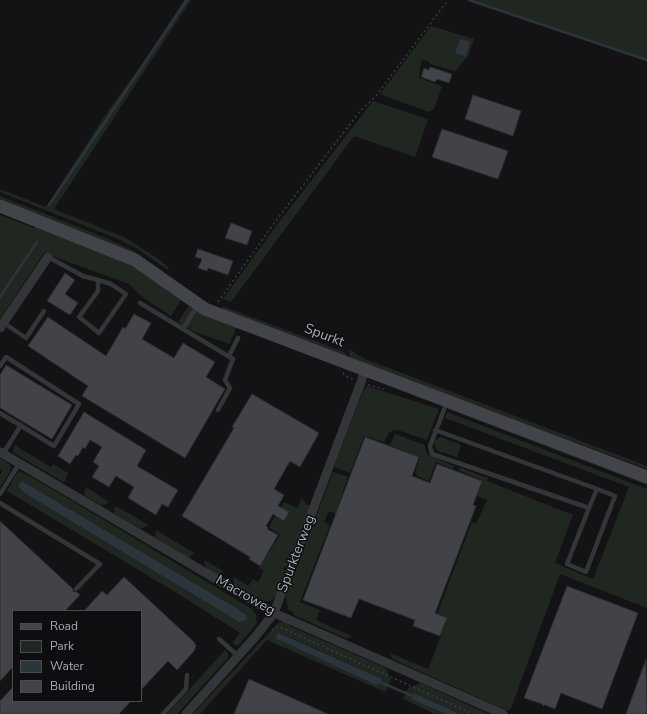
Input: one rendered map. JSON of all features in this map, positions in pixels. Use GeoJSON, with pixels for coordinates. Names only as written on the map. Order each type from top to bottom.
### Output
{"type":"FeatureCollection","features":[{"type":"Feature","properties":{"kind":"street","name":"Spurkt"},"geometry":{"type":"LineString","coordinates":[[0,206],[135,260],[198,304],[214,312],[365,368],[647,477]]}},
{"type":"Feature","properties":{"kind":"street"},"geometry":{"type":"LineString","coordinates":[[2,325],[48,257]]}},
{"type":"Feature","properties":{"kind":"street","name":"Spurkterweg"},"geometry":{"type":"LineString","coordinates":[[186,714],[256,636],[274,613],[365,368]]}},
{"type":"Feature","properties":{"kind":"street","name":"Macroweg"},"geometry":{"type":"LineString","coordinates":[[2,453],[18,464],[274,613],[503,714]]}},
{"type":"Feature","properties":{"kind":"lane"},"geometry":{"type":"LineString","coordinates":[[48,257],[83,276],[98,280],[111,284],[126,294],[99,333],[79,317],[98,291],[98,280]]}},
{"type":"Feature","properties":{"kind":"lane"},"geometry":{"type":"LineString","coordinates":[[140,302],[233,359],[225,380],[230,388],[226,398],[218,410]]}},
{"type":"Feature","properties":{"kind":"lane"},"geometry":{"type":"LineString","coordinates":[[183,329],[198,304]]}},
{"type":"Feature","properties":{"kind":"lane"},"geometry":{"type":"LineString","coordinates":[[2,325],[26,338],[44,311]]}},
{"type":"Feature","properties":{"kind":"lane"},"geometry":{"type":"LineString","coordinates":[[228,356],[238,338]]}},
{"type":"Feature","properties":{"kind":"lane"},"geometry":{"type":"LineString","coordinates":[[0,413],[54,446],[79,404],[6,357],[1,362]]}},
{"type":"Feature","properties":{"kind":"lane"},"geometry":{"type":"LineString","coordinates":[[447,400],[430,446],[432,454],[590,508]]}},
{"type":"Feature","properties":{"kind":"lane"},"geometry":{"type":"LineString","coordinates":[[2,453],[21,425]]}},
{"type":"Feature","properties":{"kind":"lane"},"geometry":{"type":"LineString","coordinates":[[435,430],[597,489],[615,496],[586,572],[567,564],[597,489]]}},
{"type":"Feature","properties":{"kind":"lane"},"geometry":{"type":"LineString","coordinates":[[0,494],[18,464]]}},
{"type":"Feature","properties":{"kind":"lane"},"geometry":{"type":"LineString","coordinates":[[0,503],[100,564],[76,589]]}},
{"type":"Feature","properties":{"kind":"lane"},"geometry":{"type":"LineString","coordinates":[[219,639],[238,656]]}},
{"type":"Feature","properties":{"kind":"lane"},"geometry":{"type":"LineString","coordinates":[[163,714],[186,689],[188,675]]}},
{"type":"Feature","properties":{"kind":"path"},"geometry":{"type":"LineString","coordinates":[[214,312],[222,296],[275,222],[360,111],[375,97],[448,0]]}},
{"type":"Feature","properties":{"kind":"path"},"geometry":{"type":"LineString","coordinates":[[268,635],[277,627],[282,628],[473,714]]}},
{"type":"Feature","properties":{"kind":"green space"},"geometry":{"type":"Polygon","coordinates":[[[184,0],[191,0],[54,209],[124,237],[157,258],[169,268],[168,270],[136,248],[118,239],[0,192],[0,189],[46,207],[108,111],[149,54],[184,0]]]}},
{"type":"Feature","properties":{"kind":"green space"},"geometry":{"type":"Polygon","coordinates":[[[471,0],[647,0],[647,60],[471,0]]]}},
{"type":"Feature","properties":{"kind":"green space"},"geometry":{"type":"Polygon","coordinates":[[[431,26],[474,39],[468,56],[455,71],[430,64],[428,61],[423,60],[421,62],[419,78],[442,86],[434,109],[429,112],[380,94],[431,26]]]}},
{"type":"Feature","properties":{"kind":"green space"},"geometry":{"type":"Polygon","coordinates":[[[373,101],[428,119],[415,157],[354,136],[231,302],[223,299],[277,225],[373,101]]]}},
{"type":"Feature","properties":{"kind":"green space"},"geometry":{"type":"Polygon","coordinates":[[[0,196],[106,238],[134,251],[164,272],[0,201],[0,196]]]}},
{"type":"Feature","properties":{"kind":"green space"},"geometry":{"type":"Polygon","coordinates":[[[0,215],[34,228],[37,225],[139,267],[182,299],[171,316],[142,297],[129,284],[44,253],[0,319],[0,215]]]}},
{"type":"Feature","properties":{"kind":"green space"},"geometry":{"type":"Polygon","coordinates":[[[191,306],[237,325],[230,344],[195,332],[178,322],[187,308],[191,306]]]}},
{"type":"Feature","properties":{"kind":"green space"},"geometry":{"type":"Polygon","coordinates":[[[222,306],[344,352],[346,356],[222,309],[222,306]]]}},
{"type":"Feature","properties":{"kind":"green space"},"geometry":{"type":"Polygon","coordinates":[[[347,348],[365,359],[647,466],[647,469],[350,358],[347,348]]]}},
{"type":"Feature","properties":{"kind":"green space"},"geometry":{"type":"Polygon","coordinates":[[[367,386],[439,409],[427,440],[398,430],[393,430],[389,433],[384,442],[364,436],[350,473],[334,467],[363,391],[367,386]]]}},
{"type":"Feature","properties":{"kind":"green space"},"geometry":{"type":"Polygon","coordinates":[[[449,408],[647,480],[647,485],[448,409],[449,408]]]}},
{"type":"Feature","properties":{"kind":"green space"},"geometry":{"type":"Polygon","coordinates":[[[447,412],[647,489],[647,608],[560,574],[511,708],[508,711],[392,659],[390,653],[428,669],[441,636],[447,618],[437,614],[472,522],[476,524],[487,500],[477,496],[482,480],[458,470],[461,468],[488,477],[487,481],[573,515],[555,563],[593,579],[629,487],[445,418],[447,412]]]}},
{"type":"Feature","properties":{"kind":"green space"},"geometry":{"type":"Polygon","coordinates":[[[395,434],[425,445],[425,450],[428,455],[454,466],[453,469],[436,462],[429,481],[417,476],[415,473],[420,457],[390,445],[395,434]]]}},
{"type":"Feature","properties":{"kind":"green space"},"geometry":{"type":"Polygon","coordinates":[[[441,437],[461,445],[457,457],[438,451],[434,443],[435,440],[441,437]]]}},
{"type":"Feature","properties":{"kind":"green space"},"geometry":{"type":"Polygon","coordinates":[[[14,445],[51,467],[53,464],[68,473],[65,481],[63,482],[14,453],[14,445]]]}},
{"type":"Feature","properties":{"kind":"green space"},"geometry":{"type":"Polygon","coordinates":[[[0,458],[11,467],[10,472],[0,487],[0,475],[2,472],[0,469],[0,458]]]}},
{"type":"Feature","properties":{"kind":"green space"},"geometry":{"type":"Polygon","coordinates":[[[19,471],[24,473],[59,493],[252,609],[256,615],[257,623],[238,646],[232,643],[240,633],[180,595],[7,491],[19,471]],[[22,481],[19,488],[23,492],[239,622],[244,621],[246,615],[22,481]]]}},
{"type":"Feature","properties":{"kind":"green space"},"geometry":{"type":"Polygon","coordinates":[[[333,472],[348,477],[339,503],[351,509],[347,517],[329,511],[324,522],[330,525],[300,602],[320,610],[316,620],[352,636],[347,639],[294,615],[294,613],[288,609],[285,598],[333,472]]]}},
{"type":"Feature","properties":{"kind":"green space"},"geometry":{"type":"Polygon","coordinates":[[[86,487],[109,502],[101,505],[85,496],[84,493],[86,487]]]}},
{"type":"Feature","properties":{"kind":"green space"},"geometry":{"type":"Polygon","coordinates":[[[302,499],[307,505],[310,505],[287,567],[285,566],[283,569],[285,571],[276,597],[275,596],[271,601],[264,601],[235,586],[233,583],[234,577],[248,586],[253,579],[258,582],[264,571],[259,568],[280,535],[269,527],[284,502],[297,508],[302,499]]]}},
{"type":"Feature","properties":{"kind":"green space"},"geometry":{"type":"Polygon","coordinates":[[[116,506],[149,525],[141,529],[115,514],[114,510],[116,506]]]}},
{"type":"Feature","properties":{"kind":"green space"},"geometry":{"type":"Polygon","coordinates":[[[156,530],[194,553],[189,558],[155,538],[156,530]]]}},
{"type":"Feature","properties":{"kind":"green space"},"geometry":{"type":"Polygon","coordinates":[[[204,560],[224,571],[218,575],[207,569],[204,560]]]}},
{"type":"Feature","properties":{"kind":"green space"},"geometry":{"type":"Polygon","coordinates":[[[279,622],[285,622],[292,627],[386,668],[391,680],[385,692],[267,640],[200,714],[193,714],[279,622]],[[279,633],[275,635],[277,639],[376,685],[380,678],[279,633]]]}},
{"type":"Feature","properties":{"kind":"green space"},"geometry":{"type":"Polygon","coordinates":[[[225,650],[228,653],[228,658],[177,714],[167,714],[225,650]]]}},
{"type":"Feature","properties":{"kind":"green space"},"geometry":{"type":"Polygon","coordinates":[[[421,683],[489,714],[460,714],[414,693],[411,699],[445,714],[435,714],[403,699],[408,688],[421,683]]]}},
{"type":"Feature","properties":{"kind":"water"},"geometry":{"type":"Polygon","coordinates":[[[460,39],[470,42],[466,56],[455,53],[460,39]]]}},
{"type":"Feature","properties":{"kind":"water"},"geometry":{"type":"Polygon","coordinates":[[[22,481],[238,609],[246,615],[247,619],[239,622],[23,492],[18,486],[22,481]]]}},
{"type":"Feature","properties":{"kind":"water"},"geometry":{"type":"Polygon","coordinates":[[[279,633],[382,679],[380,684],[376,685],[277,639],[275,635],[279,633]]]}},
{"type":"Feature","properties":{"kind":"water"},"geometry":{"type":"Polygon","coordinates":[[[414,693],[460,714],[445,714],[411,699],[414,693]]]}},
{"type":"Feature","properties":{"kind":"building"},"geometry":{"type":"Polygon","coordinates":[[[430,67],[452,74],[449,83],[437,79],[435,82],[421,77],[424,68],[429,70],[430,67]]]}},
{"type":"Feature","properties":{"kind":"building"},"geometry":{"type":"Polygon","coordinates":[[[473,95],[521,111],[513,136],[465,119],[473,95]]]}},
{"type":"Feature","properties":{"kind":"building"},"geometry":{"type":"Polygon","coordinates":[[[442,129],[508,151],[498,179],[432,157],[442,129]]]}},
{"type":"Feature","properties":{"kind":"building"},"geometry":{"type":"Polygon","coordinates":[[[231,223],[252,231],[247,245],[225,238],[231,223]]]}},
{"type":"Feature","properties":{"kind":"building"},"geometry":{"type":"Polygon","coordinates":[[[198,249],[233,261],[228,275],[208,268],[207,271],[198,268],[202,259],[195,257],[198,249]]]}},
{"type":"Feature","properties":{"kind":"building"},"geometry":{"type":"Polygon","coordinates":[[[65,273],[75,280],[65,294],[78,303],[70,315],[47,301],[65,273]]]}},
{"type":"Feature","properties":{"kind":"building"},"geometry":{"type":"Polygon","coordinates":[[[134,314],[151,323],[142,339],[174,358],[183,343],[215,362],[206,377],[225,389],[185,458],[82,396],[88,386],[28,346],[48,317],[106,356],[123,327],[125,329],[134,314]]]}},
{"type":"Feature","properties":{"kind":"building"},"geometry":{"type":"Polygon","coordinates":[[[6,365],[72,405],[52,439],[0,408],[0,375],[6,365]]]}},
{"type":"Feature","properties":{"kind":"building"},"geometry":{"type":"Polygon","coordinates":[[[252,394],[319,433],[300,467],[290,461],[274,489],[284,495],[278,506],[289,512],[284,521],[273,514],[266,526],[268,528],[267,529],[278,535],[260,566],[249,559],[250,557],[182,516],[234,428],[232,427],[252,394]]]}},
{"type":"Feature","properties":{"kind":"building"},"geometry":{"type":"Polygon","coordinates":[[[84,412],[146,450],[137,466],[178,490],[168,507],[162,504],[156,515],[128,498],[134,487],[116,476],[109,487],[92,477],[99,466],[93,462],[102,447],[90,440],[85,449],[83,447],[78,456],[76,455],[70,464],[58,456],[84,412]]]}},
{"type":"Feature","properties":{"kind":"building"},"geometry":{"type":"Polygon","coordinates":[[[365,437],[419,457],[412,476],[430,483],[437,464],[482,481],[473,505],[476,506],[435,613],[447,618],[440,636],[413,626],[415,620],[359,599],[351,618],[303,600],[365,437]]]}},
{"type":"Feature","properties":{"kind":"building"},"geometry":{"type":"Polygon","coordinates":[[[0,521],[72,588],[74,592],[77,592],[80,595],[66,610],[12,610],[12,668],[0,681],[0,521]]]}},
{"type":"Feature","properties":{"kind":"building"},"geometry":{"type":"Polygon","coordinates":[[[124,577],[194,642],[196,646],[194,651],[177,670],[168,661],[142,689],[142,610],[85,610],[102,591],[107,595],[124,577]]]}},
{"type":"Feature","properties":{"kind":"building"},"geometry":{"type":"Polygon","coordinates":[[[567,586],[638,613],[602,709],[561,693],[555,709],[524,698],[567,586]]]}},
{"type":"Feature","properties":{"kind":"building"},"geometry":{"type":"Polygon","coordinates":[[[646,659],[647,714],[626,714],[646,659]]]}},
{"type":"Feature","properties":{"kind":"building"},"geometry":{"type":"Polygon","coordinates":[[[249,679],[328,714],[234,714],[249,679]]]}},
{"type":"Feature","properties":{"kind":"building"},"geometry":{"type":"Polygon","coordinates":[[[12,688],[12,702],[130,702],[119,714],[0,714],[0,701],[12,688]]]}},
{"type":"Feature","properties":{"kind":"waterway"},"geometry":{"type":"LineString","coordinates":[[49,205],[187,0]]}},
{"type":"Feature","properties":{"kind":"waterway"},"geometry":{"type":"LineString","coordinates":[[469,0],[647,60]]}},
{"type":"Feature","properties":{"kind":"waterway"},"geometry":{"type":"LineString","coordinates":[[0,297],[37,242]]}},
{"type":"Feature","properties":{"kind":"waterway"},"geometry":{"type":"LineString","coordinates":[[380,682],[415,697]]}}]}
